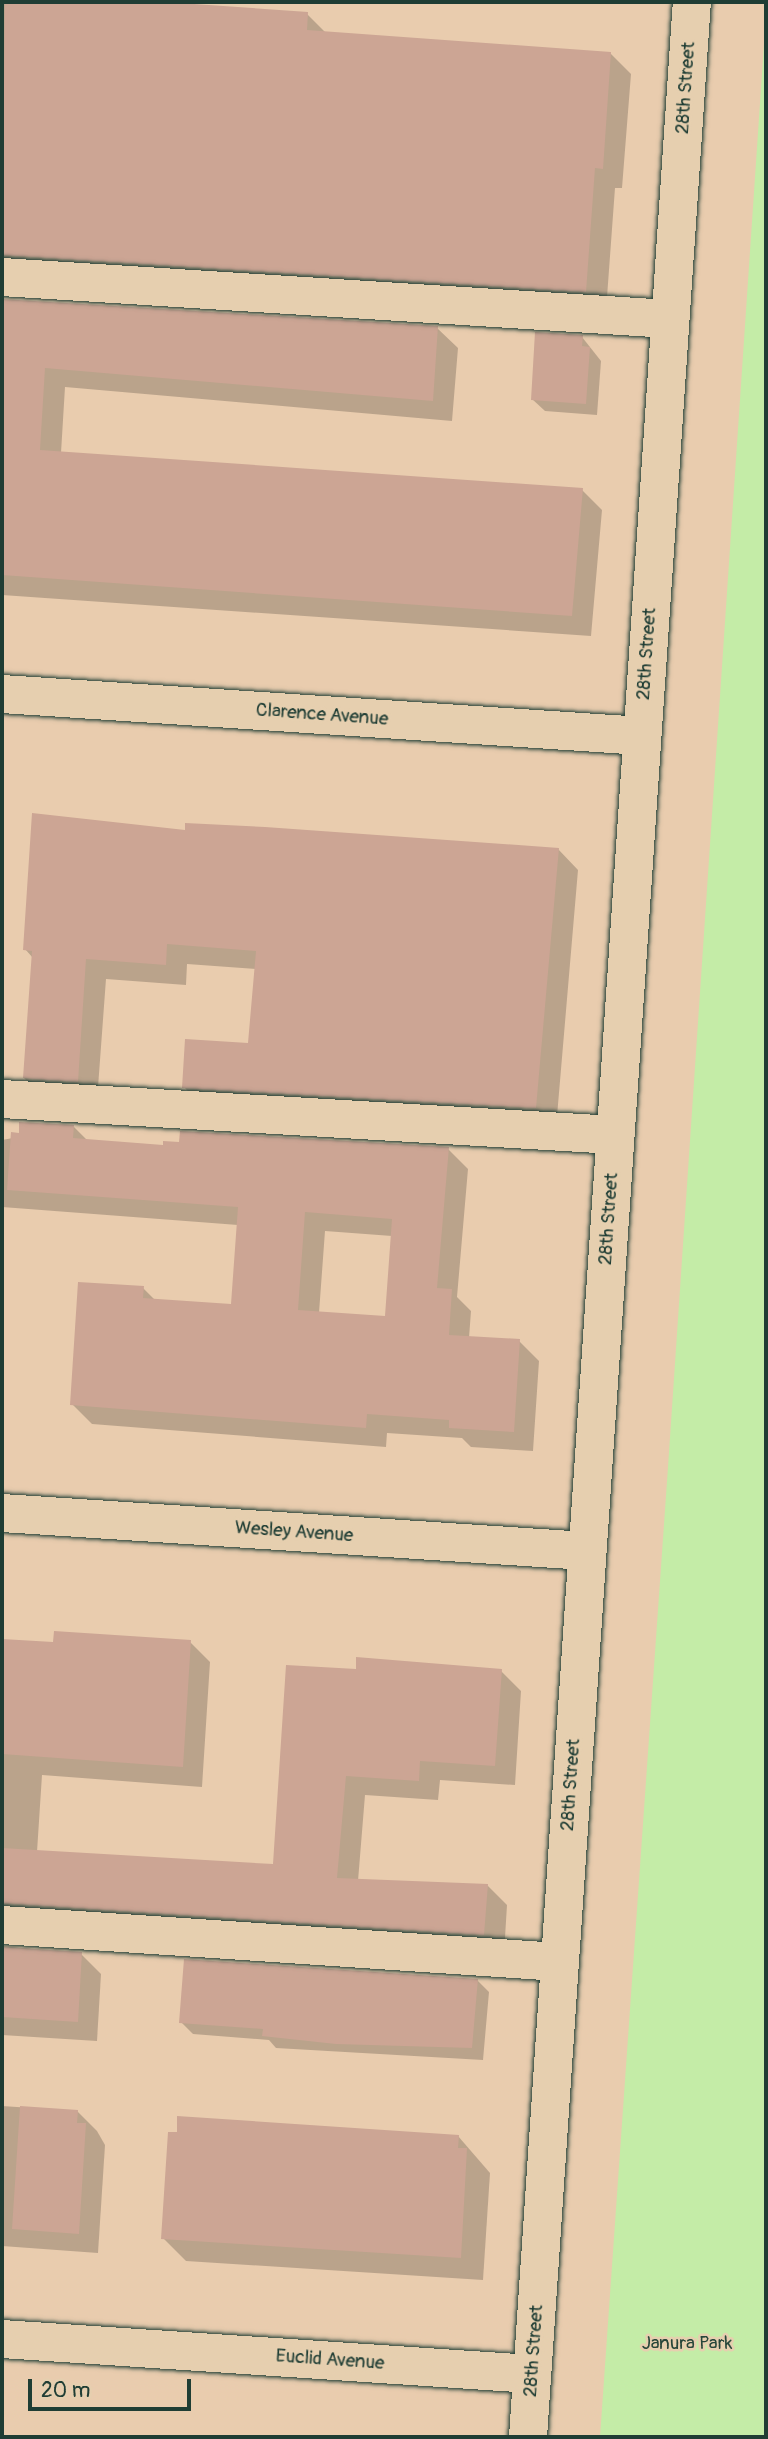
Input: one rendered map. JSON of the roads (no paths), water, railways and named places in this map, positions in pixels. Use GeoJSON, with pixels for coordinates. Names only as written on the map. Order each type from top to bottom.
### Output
{"type":"FeatureCollection","features":[{"type":"Feature","properties":{"kind":"street","name":"28th Street"},"geometry":{"type":"LineString","coordinates":[[528,2437],[692,2]]}},
{"type":"Feature","properties":{"kind":"street"},"geometry":{"type":"LineString","coordinates":[[2,276],[670,319]]}},
{"type":"Feature","properties":{"kind":"street","name":"Clarence Avenue"},"geometry":{"type":"LineString","coordinates":[[2,694],[642,736]]}},
{"type":"Feature","properties":{"kind":"street"},"geometry":{"type":"LineString","coordinates":[[2,1099],[615,1135]]}},
{"type":"Feature","properties":{"kind":"street","name":"Wesley Avenue"},"geometry":{"type":"LineString","coordinates":[[2,1513],[587,1551]]}},
{"type":"Feature","properties":{"kind":"street"},"geometry":{"type":"LineString","coordinates":[[2,1925],[559,1962]]}},
{"type":"Feature","properties":{"kind":"street","name":"Euclid Avenue"},"geometry":{"type":"LineString","coordinates":[[2,2339],[532,2374]]}},
{"type":"Feature","properties":{"kind":"park label","name":"Janura Park"},"geometry":{"type":"Point","coordinates":[687,2344]}}]}
